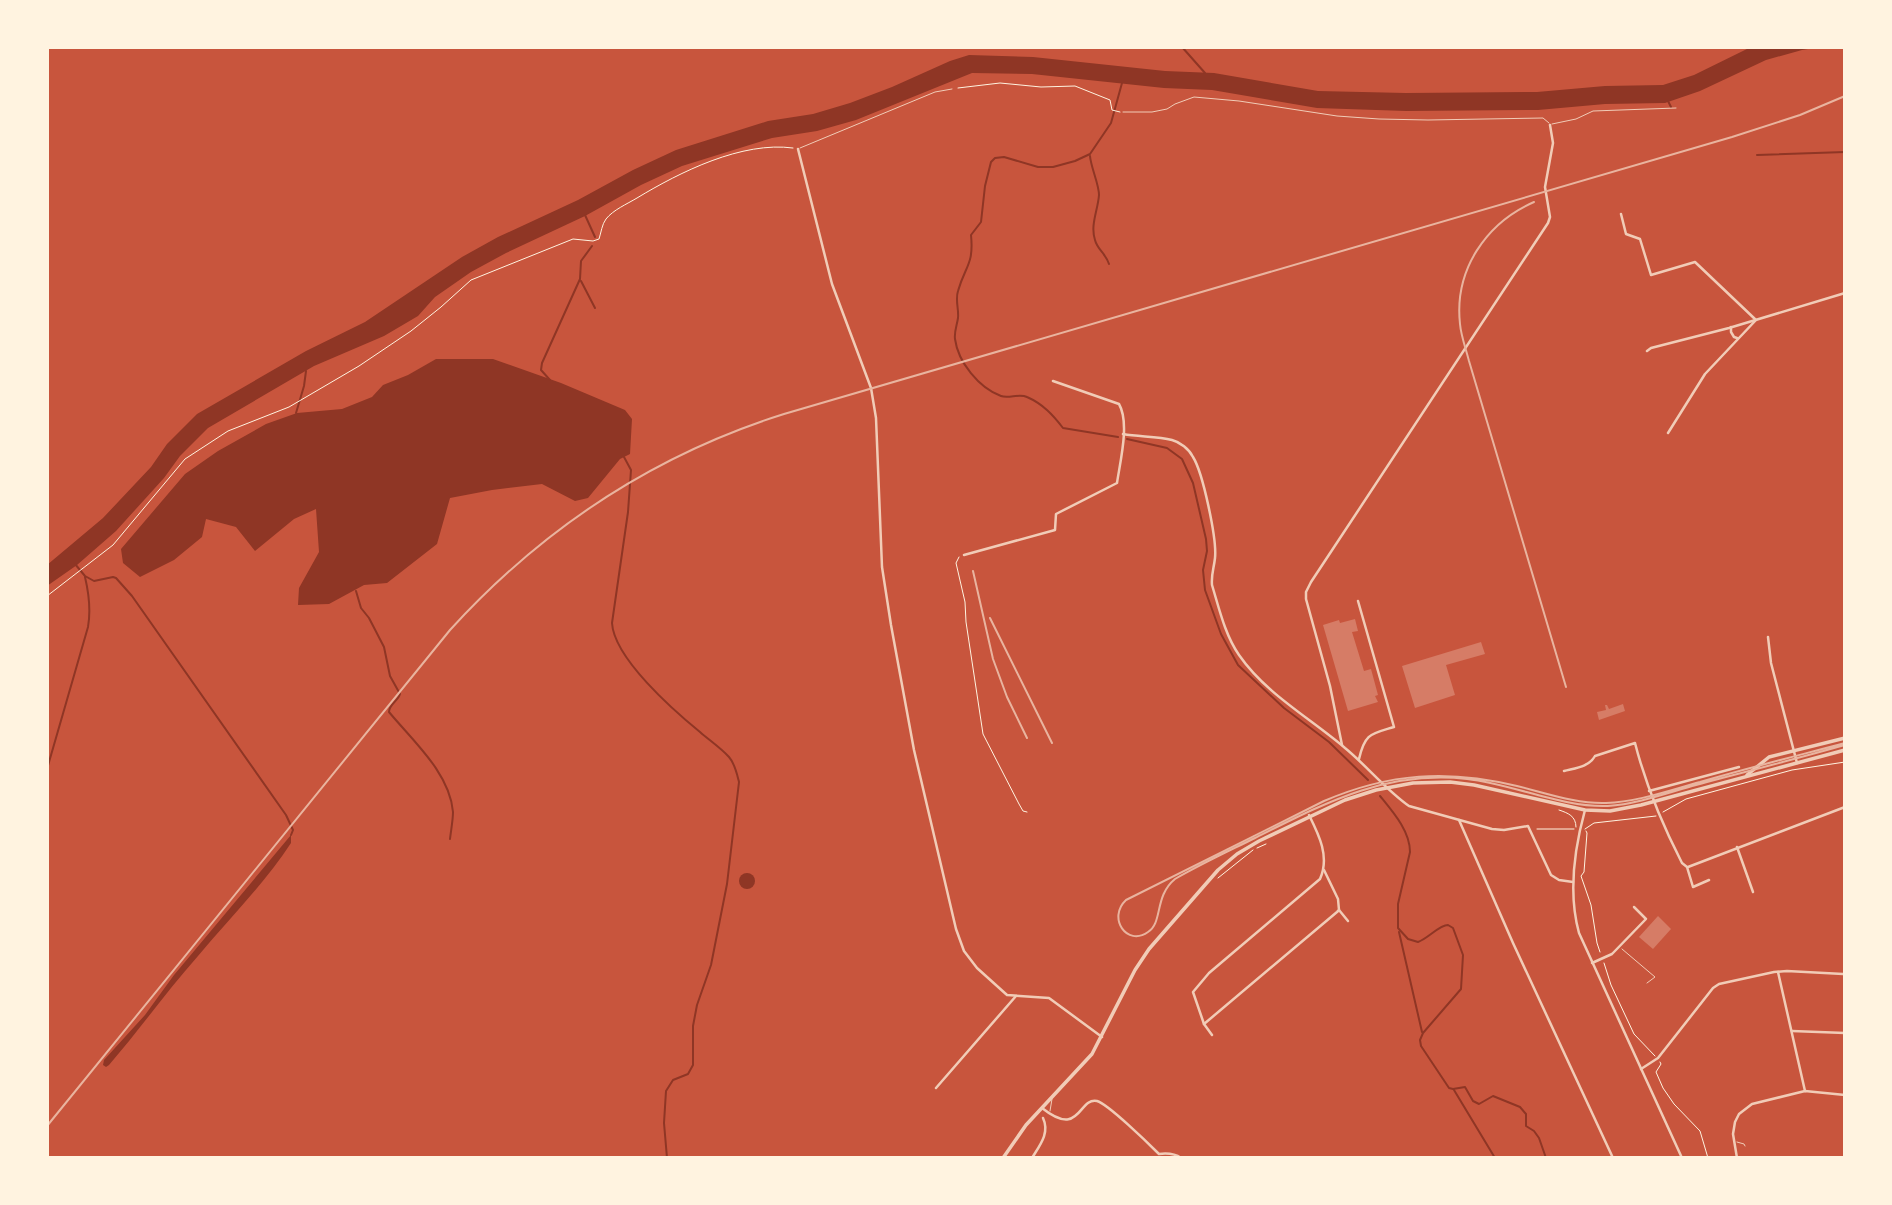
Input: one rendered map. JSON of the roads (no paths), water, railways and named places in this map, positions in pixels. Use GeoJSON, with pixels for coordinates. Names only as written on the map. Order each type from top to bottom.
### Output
{"type":"FeatureCollection","features":[{"type":"Feature","properties":{"kind":"street"},"geometry":{"type":"LineString","coordinates":[[1342,745],[1306,592],[1548,223],[1550,217],[1545,187],[1553,143],[1550,125]]}},
{"type":"Feature","properties":{"kind":"street"},"geometry":{"type":"LineString","coordinates":[[798,149],[832,284],[871,388],[876,418],[882,567],[891,625],[914,750],[956,929],[964,951],[977,968],[1007,995],[1049,998],[1102,1037]]}},
{"type":"Feature","properties":{"kind":"street"},"geometry":{"type":"LineString","coordinates":[[1621,214],[1626,234],[1640,239],[1651,275],[1695,262],[1756,320]]}},
{"type":"Feature","properties":{"kind":"street"},"geometry":{"type":"LineString","coordinates":[[1647,351],[1845,293]]}},
{"type":"Feature","properties":{"kind":"street"},"geometry":{"type":"LineString","coordinates":[[1668,433],[1705,374],[1756,320]]}},
{"type":"Feature","properties":{"kind":"street"},"geometry":{"type":"LineString","coordinates":[[1731,327],[1734,337],[1738,338]]}},
{"type":"Feature","properties":{"kind":"street"},"geometry":{"type":"LineString","coordinates":[[964,555],[1055,530],[1056,514],[1117,483],[1123,434],[1122,410],[1119,404],[1053,381]]}},
{"type":"Feature","properties":{"kind":"street"},"geometry":{"type":"LineString","coordinates":[[1123,434],[1172,440],[1181,444],[1195,459],[1214,540],[1212,584],[1223,621],[1238,654],[1253,672],[1359,759],[1409,806],[1492,829],[1528,826],[1551,875],[1559,880],[1573,882]]}},
{"type":"Feature","properties":{"kind":"street"},"geometry":{"type":"LineString","coordinates":[[1358,601],[1394,727],[1369,737],[1362,746],[1359,759]]}},
{"type":"Feature","properties":{"kind":"street"},"geometry":{"type":"LineString","coordinates":[[1768,637],[1771,663],[1797,763]]}},
{"type":"Feature","properties":{"kind":"street"},"geometry":{"type":"LineString","coordinates":[[1728,782],[1748,775],[1767,758],[1845,738]]}},
{"type":"Feature","properties":{"kind":"street"},"geometry":{"type":"LineString","coordinates":[[1564,772],[1587,765],[1595,756],[1635,743],[1658,815],[1682,863],[1687,867],[1693,887],[1709,880]]}},
{"type":"Feature","properties":{"kind":"street"},"geometry":{"type":"LineString","coordinates":[[1003,1158],[1036,1114],[1090,1057],[1143,957],[1211,877],[1244,850],[1310,816],[1354,796],[1388,787],[1422,783],[1459,783],[1497,789],[1584,810],[1610,811],[1845,750]]}},
{"type":"Feature","properties":{"kind":"street"},"geometry":{"type":"LineString","coordinates":[[1649,791],[1740,767]]}},
{"type":"Feature","properties":{"kind":"street"},"geometry":{"type":"LineString","coordinates":[[1687,867],[1845,807]]}},
{"type":"Feature","properties":{"kind":"street"},"geometry":{"type":"LineString","coordinates":[[1584,810],[1573,882],[1579,933],[1682,1158]]}},
{"type":"Feature","properties":{"kind":"street"},"geometry":{"type":"LineString","coordinates":[[1310,816],[1323,849],[1324,868],[1338,899],[1339,910],[1348,920]]}},
{"type":"Feature","properties":{"kind":"street"},"geometry":{"type":"LineString","coordinates":[[1459,820],[1518,955],[1613,1158]]}},
{"type":"Feature","properties":{"kind":"street"},"geometry":{"type":"LineString","coordinates":[[1737,848],[1753,892]]}},
{"type":"Feature","properties":{"kind":"street"},"geometry":{"type":"LineString","coordinates":[[1212,1035],[1203,1024],[1193,992],[1204,977],[1316,882],[1324,868]]}},
{"type":"Feature","properties":{"kind":"street"},"geometry":{"type":"LineString","coordinates":[[1592,964],[1612,954],[1646,919],[1634,907]]}},
{"type":"Feature","properties":{"kind":"street"},"geometry":{"type":"LineString","coordinates":[[1203,1024],[1339,910]]}},
{"type":"Feature","properties":{"kind":"street"},"geometry":{"type":"LineString","coordinates":[[1641,1069],[1658,1058],[1719,984],[1787,971],[1843,974]]}},
{"type":"Feature","properties":{"kind":"street"},"geometry":{"type":"LineString","coordinates":[[1778,972],[1805,1091]]}},
{"type":"Feature","properties":{"kind":"street"},"geometry":{"type":"LineString","coordinates":[[936,1088],[1016,996]]}},
{"type":"Feature","properties":{"kind":"street"},"geometry":{"type":"LineString","coordinates":[[1792,1031],[1845,1034]]}},
{"type":"Feature","properties":{"kind":"street"},"geometry":{"type":"LineString","coordinates":[[1737,1158],[1733,1134],[1735,1122],[1739,1114],[1752,1104],[1805,1091],[1845,1095]]}},
{"type":"Feature","properties":{"kind":"street"},"geometry":{"type":"LineString","coordinates":[[1042,1108],[1061,1120],[1068,1120],[1090,1102],[1099,1102],[1159,1154]]}},
{"type":"Feature","properties":{"kind":"street"},"geometry":{"type":"LineString","coordinates":[[1043,1118],[1048,1113]]}},
{"type":"Feature","properties":{"kind":"street"},"geometry":{"type":"LineString","coordinates":[[1032,1158],[1046,1132],[1043,1118],[1036,1114]]}},
{"type":"Feature","properties":{"kind":"street"},"geometry":{"type":"LineString","coordinates":[[1155,1158],[1159,1154],[1167,1153],[1181,1158]]}},
{"type":"Feature","properties":{"kind":"lane"},"geometry":{"type":"LineString","coordinates":[[798,149],[935,92],[952,89]]}},
{"type":"Feature","properties":{"kind":"lane"},"geometry":{"type":"LineString","coordinates":[[1123,112],[1167,109],[1194,97],[1337,116],[1428,120],[1543,118],[1550,125],[1576,119],[1593,111],[1676,108]]}},
{"type":"Feature","properties":{"kind":"lane"},"geometry":{"type":"LineString","coordinates":[[1620,947],[1655,977],[1647,983]]}},
{"type":"Feature","properties":{"kind":"lane"},"geometry":{"type":"LineString","coordinates":[[1048,1113],[1052,1104],[1051,1098]]}},
{"type":"Feature","properties":{"kind":"lane"},"geometry":{"type":"LineString","coordinates":[[1734,1143],[1740,1142],[1745,1146]]}},
{"type":"Feature","properties":{"kind":"waterway"},"geometry":{"type":"LineString","coordinates":[[1182,47],[1205,73]]}},
{"type":"Feature","properties":{"kind":"waterway"},"geometry":{"type":"LineString","coordinates":[[1118,437],[1063,428],[1047,410],[1033,400],[1021,396],[1004,397],[993,392],[978,381],[965,365],[955,336],[958,318],[957,294],[970,259],[971,235],[981,222],[991,162],[995,158],[1004,157],[1038,167],[1053,167],[1090,154],[1111,123],[1122,83]]}},
{"type":"Feature","properties":{"kind":"waterway"},"geometry":{"type":"LineString","coordinates":[[1668,101],[1671,107]]}},
{"type":"Feature","properties":{"kind":"waterway"},"geometry":{"type":"LineString","coordinates":[[1757,155],[1845,152]]}},
{"type":"Feature","properties":{"kind":"waterway"},"geometry":{"type":"LineString","coordinates":[[1090,156],[1099,195],[1094,234],[1096,243],[1109,264]]}},
{"type":"Feature","properties":{"kind":"waterway"},"geometry":{"type":"LineString","coordinates":[[585,215],[595,237]]}},
{"type":"Feature","properties":{"kind":"waterway"},"geometry":{"type":"LineString","coordinates":[[550,380],[541,370],[542,363],[580,279],[581,261],[592,246]]}},
{"type":"Feature","properties":{"kind":"waterway"},"geometry":{"type":"LineString","coordinates":[[581,281],[595,308]]}},
{"type":"Feature","properties":{"kind":"waterway"},"geometry":{"type":"LineString","coordinates":[[296,413],[306,371]]}},
{"type":"Feature","properties":{"kind":"waterway"},"geometry":{"type":"LineString","coordinates":[[1127,439],[1167,448],[1182,459],[1193,483],[1206,539],[1207,551],[1203,570],[1205,590],[1221,634],[1238,665],[1284,708],[1329,742],[1368,780]]}},
{"type":"Feature","properties":{"kind":"waterway"},"geometry":{"type":"LineString","coordinates":[[624,457],[631,470],[628,512],[612,623],[615,637],[623,652],[647,682],[675,711],[729,757],[739,782],[727,884],[711,965],[697,1005],[693,1026],[693,1065],[688,1074],[673,1080],[666,1091],[664,1123],[667,1158]]}},
{"type":"Feature","properties":{"kind":"waterway"},"geometry":{"type":"LineString","coordinates":[[75,564],[85,576],[94,581],[116,578],[132,596],[286,815],[293,830],[291,835]]}},
{"type":"Feature","properties":{"kind":"waterway"},"geometry":{"type":"LineString","coordinates":[[47,769],[88,627],[89,602],[85,577]]}},
{"type":"Feature","properties":{"kind":"waterway"},"geometry":{"type":"LineString","coordinates":[[356,591],[361,608],[384,647],[390,676],[400,694],[389,712],[428,758],[445,784],[453,812],[450,839]]}},
{"type":"Feature","properties":{"kind":"waterway"},"geometry":{"type":"LineString","coordinates":[[1380,796],[1400,822],[1409,844],[1410,852],[1398,904],[1398,928],[1408,939],[1418,942],[1448,925],[1453,928],[1463,955],[1461,989],[1423,1033],[1421,1046],[1449,1088],[1465,1087],[1473,1101],[1479,1104],[1493,1096],[1520,1107],[1526,1114],[1526,1126],[1539,1138],[1546,1158]]}},
{"type":"Feature","properties":{"kind":"waterway"},"geometry":{"type":"LineString","coordinates":[[1399,932],[1422,1032]]}},
{"type":"Feature","properties":{"kind":"waterway"},"geometry":{"type":"LineString","coordinates":[[1454,1090],[1495,1158]]}},
{"type":"Feature","properties":{"kind":"tram line"},"geometry":{"type":"LineString","coordinates":[[1845,743],[1654,795],[1618,802],[1572,800],[1467,777],[1419,777],[1372,784],[1324,801],[1126,900],[1118,915],[1119,922],[1122,928],[1133,936],[1148,932],[1156,922],[1164,893],[1175,879],[1306,813],[1383,784],[1438,778],[1467,779],[1556,800],[1608,806],[1652,798],[1845,745]]}},
{"type":"Feature","properties":{"kind":"railway"},"geometry":{"type":"LineString","coordinates":[[47,1126],[450,630],[485,593],[523,559],[562,528],[645,474],[736,431],[784,414],[1732,137],[1800,115],[1845,96]]}},
{"type":"Feature","properties":{"kind":"railway"},"geometry":{"type":"LineString","coordinates":[[1534,202],[1501,222],[1477,251],[1462,285],[1460,324],[1566,687]]}},
{"type":"Feature","properties":{"kind":"railway"},"geometry":{"type":"LineString","coordinates":[[973,571],[993,659],[1007,697],[1027,738]]}},
{"type":"Feature","properties":{"kind":"railway"},"geometry":{"type":"LineString","coordinates":[[990,618],[1052,743]]}}]}
